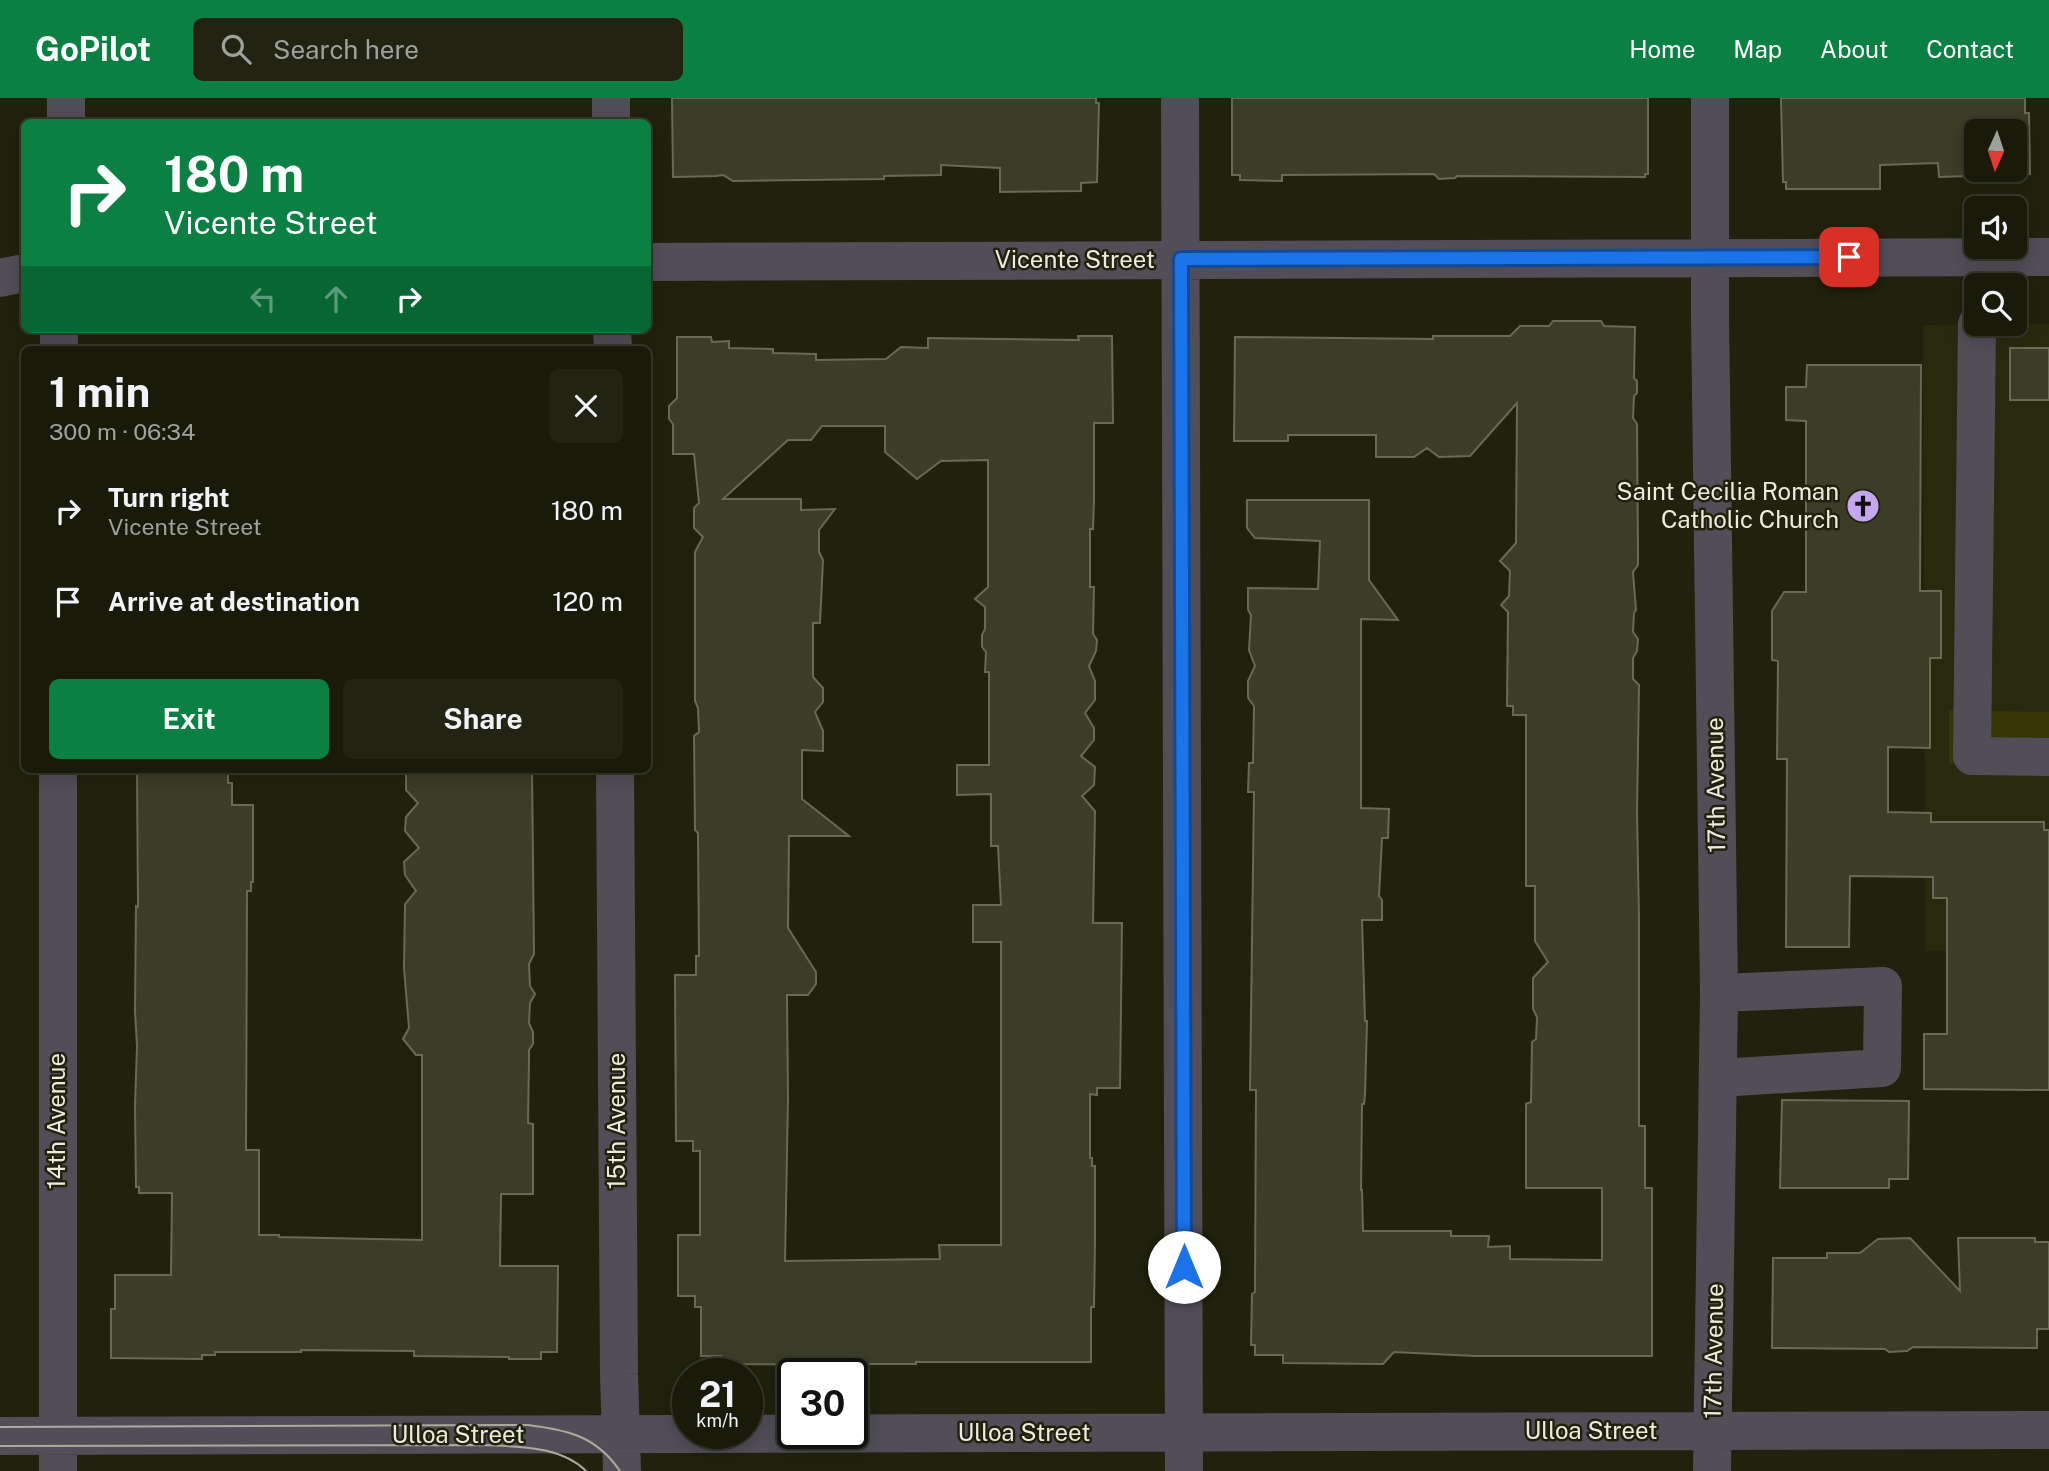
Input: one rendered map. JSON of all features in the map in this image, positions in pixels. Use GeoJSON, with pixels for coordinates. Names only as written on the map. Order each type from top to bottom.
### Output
{"type":"FeatureCollection","features":[{"type":"Feature","properties":{"kind":"street"},"geometry":{"type":"LineString","coordinates":[[66,98],[66,119]]}},
{"type":"Feature","properties":{"kind":"street"},"geometry":{"type":"LineString","coordinates":[[611,98],[611,119]]}},
{"type":"Feature","properties":{"kind":"street"},"geometry":{"type":"LineString","coordinates":[[1180,98],[1184,1471]]}},
{"type":"Feature","properties":{"kind":"street","name":"17th Avenue"},"geometry":{"type":"LineString","coordinates":[[1710,98],[1719,993],[1712,1471]]}},
{"type":"Feature","properties":{"kind":"street","name":"Vicente Street"},"geometry":{"type":"LineString","coordinates":[[651,262],[1710,258],[1979,271],[2049,257]]}},
{"type":"Feature","properties":{"kind":"street"},"geometry":{"type":"LineString","coordinates":[[0,278],[21,274]]}},
{"type":"Feature","properties":{"kind":"street"},"geometry":{"type":"LineString","coordinates":[[1977,336],[1972,756],[2049,757]]}},
{"type":"Feature","properties":{"kind":"street","name":"14th Avenue"},"geometry":{"type":"LineString","coordinates":[[58,773],[58,1453]]}},
{"type":"Feature","properties":{"kind":"street","name":"15th Avenue"},"geometry":{"type":"LineString","coordinates":[[615,773],[621,1453]]}},
{"type":"Feature","properties":{"kind":"street"},"geometry":{"type":"LineString","coordinates":[[1719,993],[1883,985],[1882,1068],[1719,1077]]}},
{"type":"Feature","properties":{"kind":"street","name":"Ulloa Street"},"geometry":{"type":"LineString","coordinates":[[0,1436],[58,1453],[621,1453],[1184,1433],[2049,1430]]}},
{"type":"Feature","properties":{"kind":"shaded area"},"geometry":{"type":"Polygon","coordinates":[[[2027,324],[2049,324],[2049,950],[1925,951],[1923,325],[1964,325],[1964,336],[2027,336],[2027,324]]]}},
{"type":"Feature","properties":{"kind":"shaded area"},"geometry":{"type":"Polygon","coordinates":[[[1949,710],[2049,712],[2049,766],[1949,764],[1949,710]]]}},
{"type":"Feature","properties":{"kind":"building"},"geometry":{"type":"Polygon","coordinates":[[[672,98],[1096,98],[1096,103],[1099,103],[1097,182],[1081,183],[1081,191],[1000,192],[1000,168],[941,165],[941,175],[884,176],[884,179],[733,181],[723,175],[673,177],[672,98]]]}},
{"type":"Feature","properties":{"kind":"building"},"geometry":{"type":"Polygon","coordinates":[[[1232,98],[1648,98],[1648,174],[1645,174],[1645,177],[1457,176],[1439,179],[1434,174],[1282,175],[1282,181],[1240,180],[1240,175],[1232,175],[1232,98]]]}},
{"type":"Feature","properties":{"kind":"building"},"geometry":{"type":"Polygon","coordinates":[[[1781,98],[2025,98],[2025,113],[2029,113],[2030,174],[2027,174],[2027,119],[1964,119],[1964,176],[1939,177],[1938,163],[1880,165],[1880,189],[1786,189],[1786,182],[1783,182],[1781,98]]]}},
{"type":"Feature","properties":{"kind":"building"},"geometry":{"type":"Polygon","coordinates":[[[1553,321],[1601,321],[1604,326],[1635,327],[1634,378],[1637,381],[1637,393],[1634,396],[1633,418],[1637,424],[1638,565],[1633,572],[1636,610],[1633,632],[1638,639],[1633,658],[1633,679],[1639,685],[1639,1126],[1645,1126],[1645,1188],[1652,1188],[1652,1356],[1475,1356],[1394,1352],[1383,1364],[1283,1363],[1283,1355],[1255,1355],[1255,1345],[1251,1345],[1252,1294],[1255,1292],[1256,1090],[1250,1090],[1254,792],[1248,792],[1249,763],[1253,763],[1254,706],[1248,698],[1248,681],[1255,666],[1249,650],[1251,615],[1248,610],[1248,588],[1318,589],[1320,541],[1255,538],[1247,528],[1247,500],[1369,500],[1369,580],[1398,620],[1361,619],[1361,808],[1389,809],[1388,838],[1382,838],[1379,896],[1382,900],[1382,920],[1362,920],[1367,1021],[1365,1095],[1362,1104],[1363,1231],[1451,1231],[1451,1236],[1489,1236],[1488,1247],[1510,1246],[1510,1259],[1602,1260],[1602,1188],[1526,1188],[1526,1104],[1531,1102],[1532,1042],[1536,1039],[1537,1017],[1533,1009],[1533,978],[1548,962],[1535,941],[1535,886],[1526,886],[1526,715],[1513,715],[1513,706],[1507,706],[1508,612],[1501,605],[1509,596],[1510,571],[1500,561],[1516,543],[1517,403],[1470,456],[1439,457],[1427,448],[1414,457],[1376,457],[1376,435],[1288,435],[1288,441],[1234,441],[1235,337],[1433,339],[1433,336],[1510,336],[1520,326],[1549,326],[1553,321]]]}},
{"type":"Feature","properties":{"kind":"building"},"geometry":{"type":"Polygon","coordinates":[[[1078,336],[1112,336],[1113,423],[1094,423],[1090,587],[1094,587],[1093,634],[1097,640],[1096,651],[1089,666],[1095,681],[1095,700],[1085,713],[1094,728],[1094,740],[1081,756],[1095,767],[1094,785],[1082,796],[1095,811],[1093,923],[1122,923],[1120,1088],[1097,1088],[1097,1095],[1090,1094],[1090,1158],[1092,1166],[1095,1166],[1091,1362],[868,1364],[868,1358],[777,1358],[777,1364],[763,1364],[763,1358],[701,1356],[701,1307],[695,1307],[695,1296],[678,1296],[678,1235],[700,1235],[700,1151],[693,1151],[693,1141],[676,1141],[675,975],[696,975],[696,956],[699,956],[694,736],[699,732],[695,701],[695,552],[703,537],[694,528],[694,508],[699,503],[694,454],[673,454],[673,424],[669,419],[669,406],[677,398],[677,337],[711,337],[712,342],[729,341],[729,348],[816,354],[816,360],[886,359],[901,347],[928,348],[928,338],[1079,340],[1078,336]],[[822,426],[811,440],[788,440],[723,499],[801,499],[801,510],[835,509],[819,530],[819,552],[823,560],[820,623],[813,623],[813,677],[823,688],[823,702],[815,712],[823,731],[823,751],[802,750],[802,799],[849,836],[789,836],[788,928],[816,972],[816,984],[808,995],[787,995],[785,1261],[940,1259],[939,1245],[1001,1245],[1001,942],[973,942],[973,905],[1001,905],[998,846],[991,846],[991,794],[957,795],[957,765],[989,765],[989,672],[985,672],[986,652],[982,647],[985,607],[975,599],[988,587],[988,460],[941,461],[917,479],[885,452],[885,426],[822,426]]]}},
{"type":"Feature","properties":{"kind":"building"},"geometry":{"type":"Polygon","coordinates":[[[2010,348],[2049,348],[2049,400],[2010,400],[2010,348]]]}},
{"type":"Feature","properties":{"kind":"building"},"geometry":{"type":"Polygon","coordinates":[[[1807,365],[1921,365],[1920,591],[1941,591],[1941,658],[1930,658],[1930,748],[1888,747],[1888,812],[1931,813],[1931,822],[2044,822],[2044,830],[2049,830],[2049,1090],[1924,1089],[1924,1034],[1947,1034],[1947,898],[1933,898],[1933,877],[1850,876],[1849,947],[1786,947],[1787,759],[1777,759],[1778,661],[1772,660],[1772,611],[1784,592],[1806,592],[1806,421],[1786,420],[1786,387],[1806,387],[1807,365]]]}},
{"type":"Feature","properties":{"kind":"building"},"geometry":{"type":"Polygon","coordinates":[[[137,773],[228,773],[228,783],[232,783],[232,805],[253,805],[253,882],[251,891],[247,891],[246,1150],[259,1150],[259,1235],[422,1240],[422,1055],[416,1055],[403,1039],[409,1028],[404,968],[405,904],[416,891],[405,875],[404,862],[419,848],[405,831],[406,817],[418,803],[406,790],[406,773],[532,773],[534,954],[529,964],[530,986],[535,994],[530,1003],[529,1023],[533,1032],[533,1044],[529,1050],[528,1123],[533,1124],[533,1194],[501,1194],[500,1266],[558,1266],[557,1352],[541,1352],[541,1359],[414,1356],[414,1351],[301,1350],[215,1352],[215,1355],[202,1355],[202,1359],[111,1358],[111,1309],[115,1309],[115,1275],[171,1275],[172,1193],[139,1193],[139,1187],[136,1187],[135,1011],[136,906],[138,907],[137,773]]]}},
{"type":"Feature","properties":{"kind":"building"},"geometry":{"type":"Polygon","coordinates":[[[1782,1100],[1909,1101],[1908,1179],[1889,1179],[1889,1188],[1780,1188],[1782,1100]]]}},
{"type":"Feature","properties":{"kind":"building"},"geometry":{"type":"Polygon","coordinates":[[[1910,1238],[1960,1291],[1958,1238],[2035,1238],[2035,1242],[2049,1242],[2049,1329],[2037,1329],[2037,1348],[1913,1347],[1907,1351],[1889,1352],[1885,1349],[1772,1348],[1773,1258],[1827,1258],[1827,1253],[1860,1253],[1878,1239],[1910,1238]]]}},
{"type":"Feature","properties":{"kind":"tram line"},"geometry":{"type":"LineString","coordinates":[[0,1427],[528,1425],[556,1429],[591,1442],[611,1459],[620,1471]]}},
{"type":"Feature","properties":{"kind":"tram line"},"geometry":{"type":"LineString","coordinates":[[0,1446],[486,1445],[552,1452],[576,1463],[586,1471]]}},
{"type":"Feature","properties":{"kind":"place","name":"Saint Cecilia Roman Catholic Church"},"geometry":{"type":"Point","coordinates":[1863,506]}},
{"type":"Feature","properties":{"kind":"route"},"geometry":{"type":"LineString","coordinates":[[1184,1267],[1181,259],[1849,257]]}}]}
